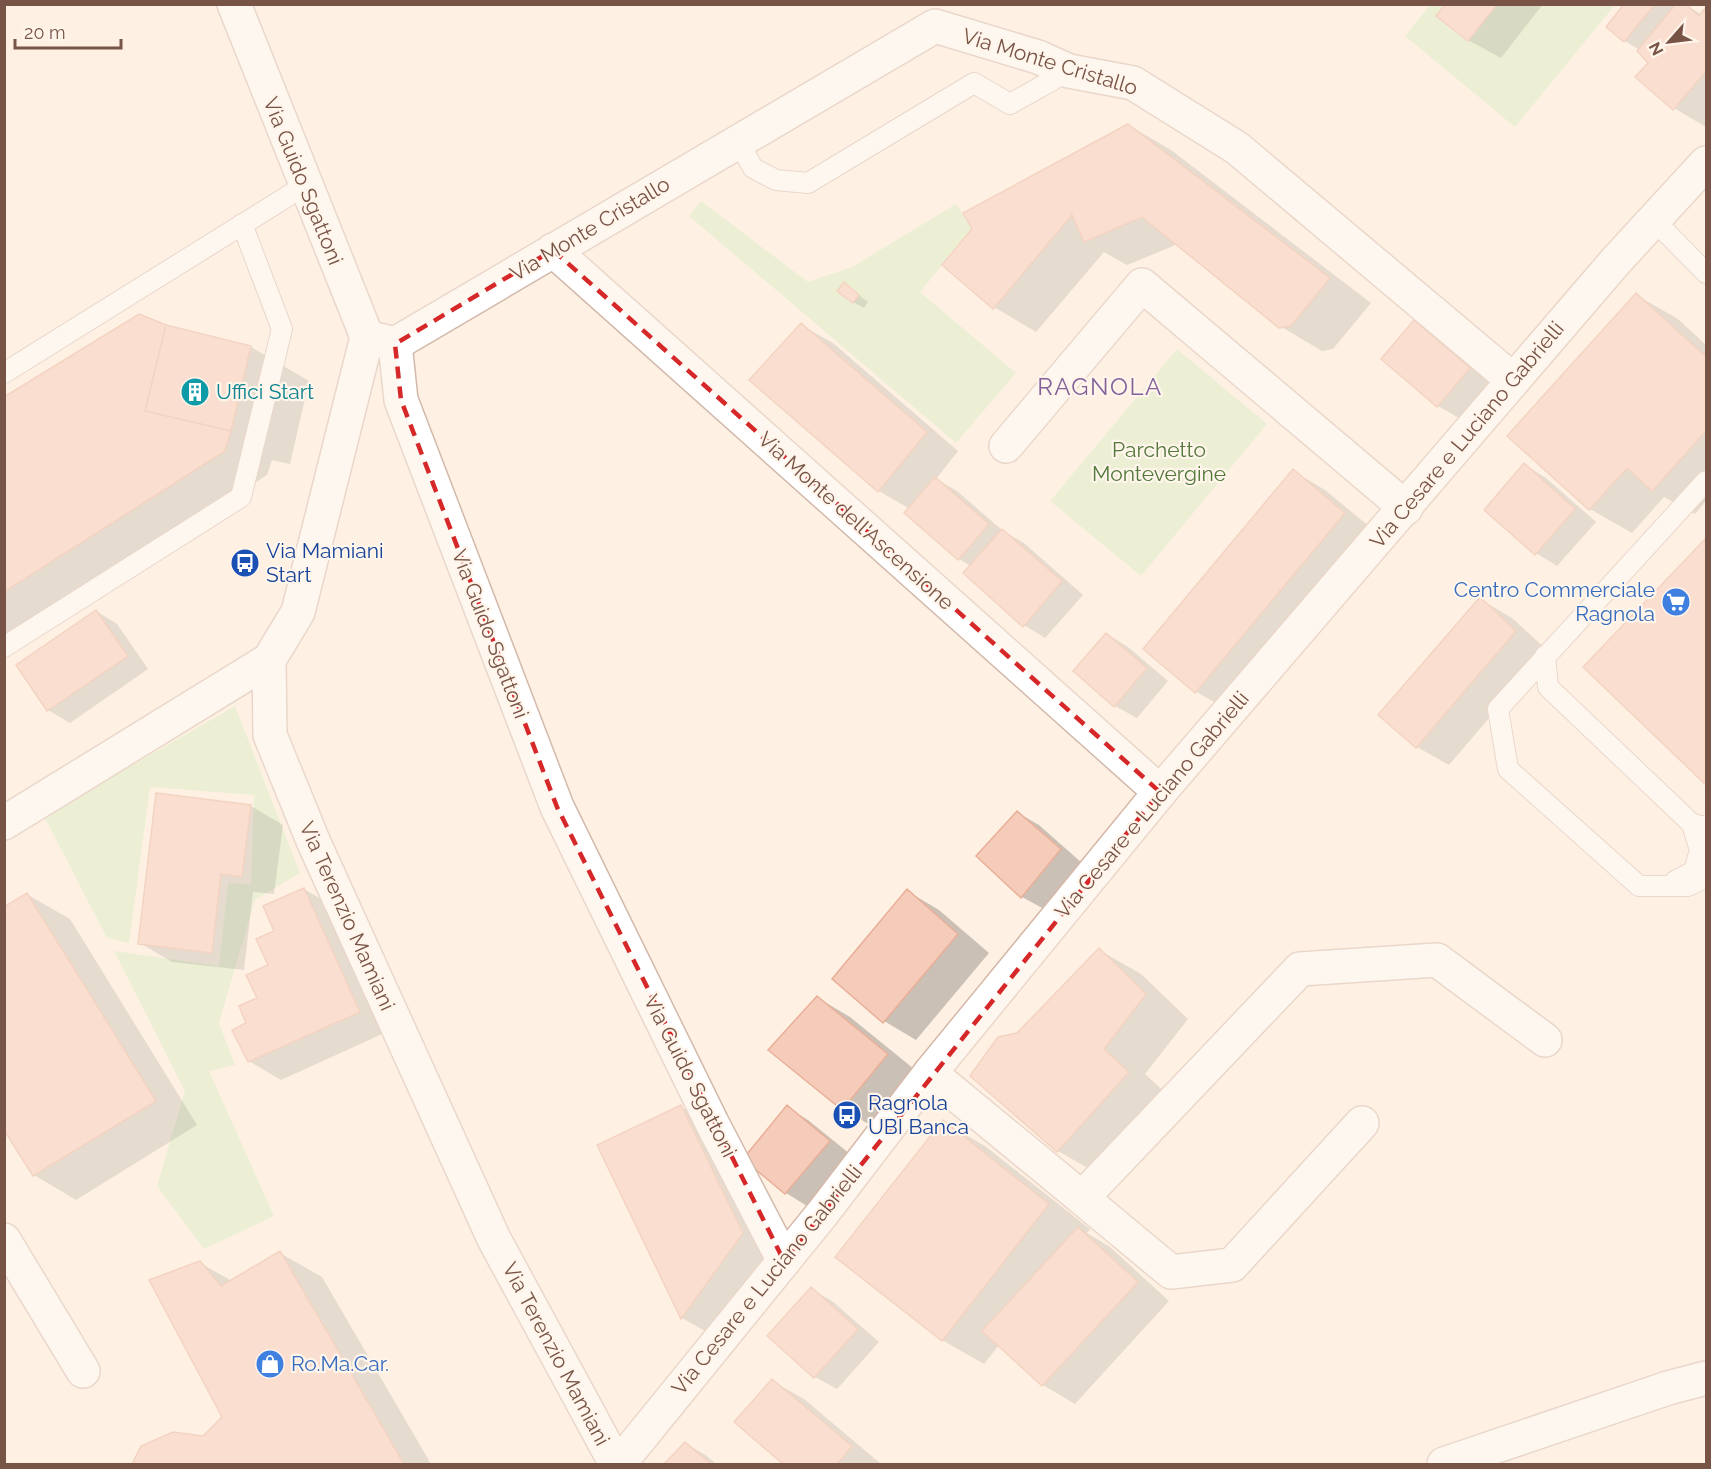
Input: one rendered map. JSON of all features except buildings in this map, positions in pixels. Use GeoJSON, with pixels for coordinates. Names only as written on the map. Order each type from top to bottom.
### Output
{"type":"FeatureCollection","features":[{"type":"Feature","properties":{"kind":"street","name":"Via Guido Sgattoni"},"geometry":{"type":"LineString","coordinates":[[234,4],[304,186],[381,340],[401,400],[557,807],[711,1123],[784,1261]]}},
{"type":"Feature","properties":{"kind":"street","name":"Via Monte Cristallo"},"geometry":{"type":"LineString","coordinates":[[381,340],[492,289],[553,250],[934,26],[1038,57],[1069,71],[1133,83],[1237,148],[1513,380]]}},
{"type":"Feature","properties":{"kind":"street","name":"Via Cesare e Luciano Gabrielli"},"geometry":{"type":"LineString","coordinates":[[618,1464],[784,1261],[930,1073],[1160,792],[1653,219],[1707,163]]}},
{"type":"Feature","properties":{"kind":"street","name":"Via Monte dell'Ascensione"},"geometry":{"type":"LineString","coordinates":[[553,250],[1160,792]]}},
{"type":"Feature","properties":{"kind":"street"},"geometry":{"type":"LineString","coordinates":[[1006,446],[1142,285],[1406,508]]}},
{"type":"Feature","properties":{"kind":"street"},"geometry":{"type":"LineString","coordinates":[[4,823],[269,660],[298,612],[381,340]]}},
{"type":"Feature","properties":{"kind":"street","name":"Via Terenzio Mamiani"},"geometry":{"type":"LineString","coordinates":[[269,660],[270,735],[314,843],[494,1239],[618,1464]]}},
{"type":"Feature","properties":{"kind":"street"},"geometry":{"type":"LineString","coordinates":[[1082,1198],[1300,969],[1437,960],[1545,1040]]}},
{"type":"Feature","properties":{"kind":"street"},"geometry":{"type":"LineString","coordinates":[[930,1073],[1171,1272],[1232,1265],[1362,1123]]}},
{"type":"Feature","properties":{"kind":"street"},"geometry":{"type":"LineString","coordinates":[[4,1240],[83,1371]]}},
{"type":"Feature","properties":{"kind":"street"},"geometry":{"type":"LineString","coordinates":[[1444,1464],[1668,1388],[1707,1378]]}},
{"type":"Feature","properties":{"kind":"lane"},"geometry":{"type":"LineString","coordinates":[[738,141],[753,168],[776,180],[808,183],[974,83],[1010,104],[1069,71]]}},
{"type":"Feature","properties":{"kind":"lane"},"geometry":{"type":"LineString","coordinates":[[4,372],[304,186]]}},
{"type":"Feature","properties":{"kind":"lane"},"geometry":{"type":"LineString","coordinates":[[1653,219],[1707,273]]}},
{"type":"Feature","properties":{"kind":"lane"},"geometry":{"type":"LineString","coordinates":[[4,647],[241,497],[282,329],[242,224]]}},
{"type":"Feature","properties":{"kind":"lane"},"geometry":{"type":"LineString","coordinates":[[1707,481],[1498,709],[1508,769],[1639,885],[1688,886],[1707,877]]}},
{"type":"Feature","properties":{"kind":"lane"},"geometry":{"type":"LineString","coordinates":[[1545,656],[1548,687],[1699,825],[1700,850],[1694,870],[1667,886]]}},
{"type":"Feature","properties":{"kind":"highlighted area"},"geometry":{"type":"Polygon","coordinates":[[[553,250],[1160,792],[784,1261],[557,807],[401,400],[395,344],[553,250]]]}},
{"type":"Feature","properties":{"kind":"green space"},"geometry":{"type":"Polygon","coordinates":[[[1430,5],[1615,5],[1515,127],[1405,36],[1430,5]]]}},
{"type":"Feature","properties":{"kind":"green space"},"geometry":{"type":"Polygon","coordinates":[[[701,201],[808,282],[852,267],[956,204],[972,229],[920,292],[1016,373],[956,443],[689,216],[701,201]]]}},
{"type":"Feature","properties":{"kind":"green space","name":"Parchetto Montevergine"},"geometry":{"type":"Polygon","coordinates":[[[1177,349],[1267,424],[1141,576],[1050,501],[1177,349]]]}},
{"type":"Feature","properties":{"kind":"green space"},"geometry":{"type":"Polygon","coordinates":[[[235,706],[300,873],[255,900],[219,1023],[235,1065],[209,1071],[274,1216],[204,1249],[157,1186],[185,1091],[114,951],[219,966],[228,883],[251,884],[254,795],[150,787],[129,943],[107,938],[44,816],[235,706]]]}},
{"type":"Feature","properties":{"kind":"place","name":"Uffici Start"},"geometry":{"type":"Point","coordinates":[195,392]}},
{"type":"Feature","properties":{"kind":"place","name":"Via Mamiani Start"},"geometry":{"type":"Point","coordinates":[245,563]}},
{"type":"Feature","properties":{"kind":"place","name":"Centro Commerciale Ragnola"},"geometry":{"type":"Point","coordinates":[1676,602]}},
{"type":"Feature","properties":{"kind":"place","name":"Ragnola UBI Banca"},"geometry":{"type":"Point","coordinates":[847,1115]}},
{"type":"Feature","properties":{"kind":"place","name":"Ro.Ma.Car."},"geometry":{"type":"Point","coordinates":[270,1364]}},
{"type":"Feature","properties":{"kind":"district","name":"RAGNOLA"},"geometry":{"type":"Point","coordinates":[1100,387]}}]}
